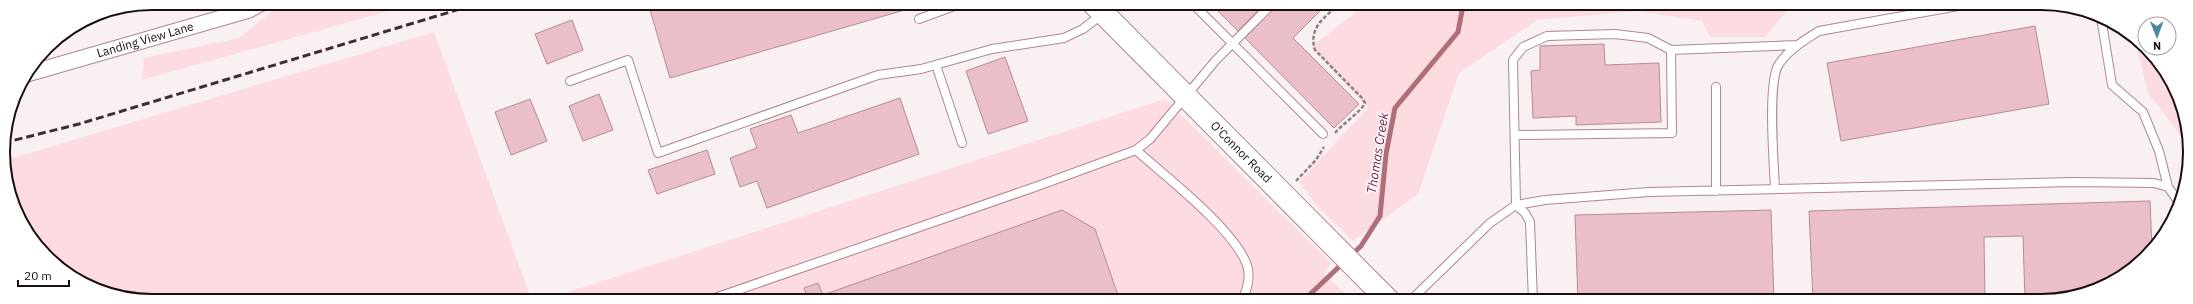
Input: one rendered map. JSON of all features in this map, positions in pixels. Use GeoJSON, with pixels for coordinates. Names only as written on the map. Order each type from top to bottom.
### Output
{"type":"FeatureCollection","features":[{"type":"Feature","properties":{"kind":"street","name":"Landing View Lane"},"geometry":{"type":"LineString","coordinates":[[35,72],[249,10]]}},
{"type":"Feature","properties":{"kind":"street","name":"O'Connor Road"},"geometry":{"type":"LineString","coordinates":[[1100,10],[1382,294]]}},
{"type":"Feature","properties":{"kind":"lane"},"geometry":{"type":"LineString","coordinates":[[919,19],[943,10]]}},
{"type":"Feature","properties":{"kind":"lane"},"geometry":{"type":"LineString","coordinates":[[570,81],[628,60],[658,153],[878,75],[936,65],[992,49],[1064,38],[1083,29],[1097,10]]}},
{"type":"Feature","properties":{"kind":"lane"},"geometry":{"type":"LineString","coordinates":[[1199,10],[1323,134]]}},
{"type":"Feature","properties":{"kind":"lane"},"geometry":{"type":"LineString","coordinates":[[726,294],[1035,187],[1136,150],[1150,139],[1186,97],[1198,79],[1266,10]]}},
{"type":"Feature","properties":{"kind":"lane"},"geometry":{"type":"LineString","coordinates":[[1775,189],[1772,138],[1773,94],[1778,65],[1797,45],[1819,31],[1936,10]]}},
{"type":"Feature","properties":{"kind":"lane"},"geometry":{"type":"LineString","coordinates":[[2102,24],[2112,85],[2143,112],[2158,151],[2168,187],[2175,197]]}},
{"type":"Feature","properties":{"kind":"lane"},"geometry":{"type":"LineString","coordinates":[[1533,294],[1530,222],[1525,213],[1516,205],[1513,60],[1523,47],[1547,36],[1615,34],[1648,38],[1671,50],[1797,45]]}},
{"type":"Feature","properties":{"kind":"lane"},"geometry":{"type":"LineString","coordinates":[[1515,135],[1672,133],[1671,50]]}},
{"type":"Feature","properties":{"kind":"lane"},"geometry":{"type":"LineString","coordinates":[[936,65],[962,144]]}},
{"type":"Feature","properties":{"kind":"lane"},"geometry":{"type":"LineString","coordinates":[[1716,87],[1716,191]]}},
{"type":"Feature","properties":{"kind":"lane"},"geometry":{"type":"LineString","coordinates":[[1136,150],[1216,222],[1236,244],[1247,266],[1248,287],[1245,294]]}},
{"type":"Feature","properties":{"kind":"lane"},"geometry":{"type":"LineString","coordinates":[[1417,294],[1490,223],[1516,205],[1607,195],[1775,189],[2074,182],[2154,183],[2168,187]]}},
{"type":"Feature","properties":{"kind":"path"},"geometry":{"type":"LineString","coordinates":[[1333,10],[1317,24],[1313,42],[1315,50],[1362,98],[1365,103],[1363,108],[1350,116],[1333,135]]}},
{"type":"Feature","properties":{"kind":"path"},"geometry":{"type":"LineString","coordinates":[[1296,181],[1316,160],[1329,141]]}},
{"type":"Feature","properties":{"kind":"shaded area"},"geometry":{"type":"Polygon","coordinates":[[[273,10],[392,10],[142,80],[144,58],[239,38],[273,10]]]}},
{"type":"Feature","properties":{"kind":"shaded area"},"geometry":{"type":"Polygon","coordinates":[[[1359,10],[1788,10],[1765,37],[1710,37],[1702,21],[1637,11],[1537,20],[1459,73],[1418,194],[1353,241],[1318,207],[1299,182],[1368,108],[1311,47],[1359,10]]]}},
{"type":"Feature","properties":{"kind":"shaded area"},"geometry":{"type":"Polygon","coordinates":[[[434,32],[529,294],[143,294],[115,289],[81,275],[58,259],[45,246],[29,223],[21,206],[15,189],[10,159],[434,32]]]}},
{"type":"Feature","properties":{"kind":"shaded area"},"geometry":{"type":"Polygon","coordinates":[[[2139,56],[2146,56],[2148,58],[2164,81],[2178,115],[2183,138],[2148,93],[2139,56]]]}},
{"type":"Feature","properties":{"kind":"shaded area"},"geometry":{"type":"Polygon","coordinates":[[[1165,99],[1331,263],[1324,274],[1345,294],[563,294],[1165,99]]]}},
{"type":"Feature","properties":{"kind":"building"},"geometry":{"type":"Polygon","coordinates":[[[650,10],[905,10],[670,78],[650,10]]]}},
{"type":"Feature","properties":{"kind":"building"},"geometry":{"type":"Polygon","coordinates":[[[1217,10],[1258,10],[1238,31],[1217,10]]]}},
{"type":"Feature","properties":{"kind":"building"},"geometry":{"type":"Polygon","coordinates":[[[1271,10],[1321,10],[1293,38],[1359,104],[1334,128],[1245,38],[1271,10]]]}},
{"type":"Feature","properties":{"kind":"building"},"geometry":{"type":"Polygon","coordinates":[[[572,20],[583,50],[547,64],[535,34],[572,20]]]}},
{"type":"Feature","properties":{"kind":"building"},"geometry":{"type":"Polygon","coordinates":[[[2035,26],[2049,104],[1841,141],[1827,63],[2035,26]]]}},
{"type":"Feature","properties":{"kind":"building"},"geometry":{"type":"Polygon","coordinates":[[[1604,44],[1605,65],[1659,63],[1661,122],[1576,125],[1576,116],[1533,118],[1531,71],[1540,70],[1540,46],[1604,44]]]}},
{"type":"Feature","properties":{"kind":"building"},"geometry":{"type":"Polygon","coordinates":[[[1005,57],[1028,121],[988,134],[966,71],[1005,57]]]}},
{"type":"Feature","properties":{"kind":"building"},"geometry":{"type":"Polygon","coordinates":[[[599,94],[613,130],[583,141],[569,106],[599,94]]]}},
{"type":"Feature","properties":{"kind":"building"},"geometry":{"type":"Polygon","coordinates":[[[900,98],[919,154],[767,208],[757,181],[740,187],[730,158],[757,148],[750,129],[791,115],[798,133],[900,98]]]}},
{"type":"Feature","properties":{"kind":"building"},"geometry":{"type":"Polygon","coordinates":[[[530,99],[547,141],[511,155],[495,112],[530,99]]]}},
{"type":"Feature","properties":{"kind":"building"},"geometry":{"type":"Polygon","coordinates":[[[707,150],[715,174],[657,194],[648,170],[707,150]]]}},
{"type":"Feature","properties":{"kind":"building"},"geometry":{"type":"Polygon","coordinates":[[[2150,201],[2152,241],[2135,259],[2112,275],[2087,286],[2060,293],[2025,294],[2023,236],[1984,237],[1985,294],[1813,294],[1809,211],[2150,201]]]}},
{"type":"Feature","properties":{"kind":"building"},"geometry":{"type":"Polygon","coordinates":[[[1062,210],[1095,229],[1118,294],[826,294],[1062,210]]]}},
{"type":"Feature","properties":{"kind":"building"},"geometry":{"type":"Polygon","coordinates":[[[1771,210],[1774,294],[1578,294],[1575,215],[1771,210]]]}},
{"type":"Feature","properties":{"kind":"building"},"geometry":{"type":"Polygon","coordinates":[[[818,283],[823,294],[806,294],[804,288],[818,283]]]}},
{"type":"Feature","properties":{"kind":"waterway","name":"Thomas Creek"},"geometry":{"type":"LineString","coordinates":[[1350,256],[1361,246],[1380,216],[1386,154],[1395,108],[1458,32],[1461,10]]}},
{"type":"Feature","properties":{"kind":"waterway","name":"Thomas Creek"},"geometry":{"type":"LineString","coordinates":[[1310,294],[1343,263]]}},
{"type":"Feature","properties":{"kind":"railway"},"geometry":{"type":"LineString","coordinates":[[10,141],[79,124],[457,10]]}}]}
